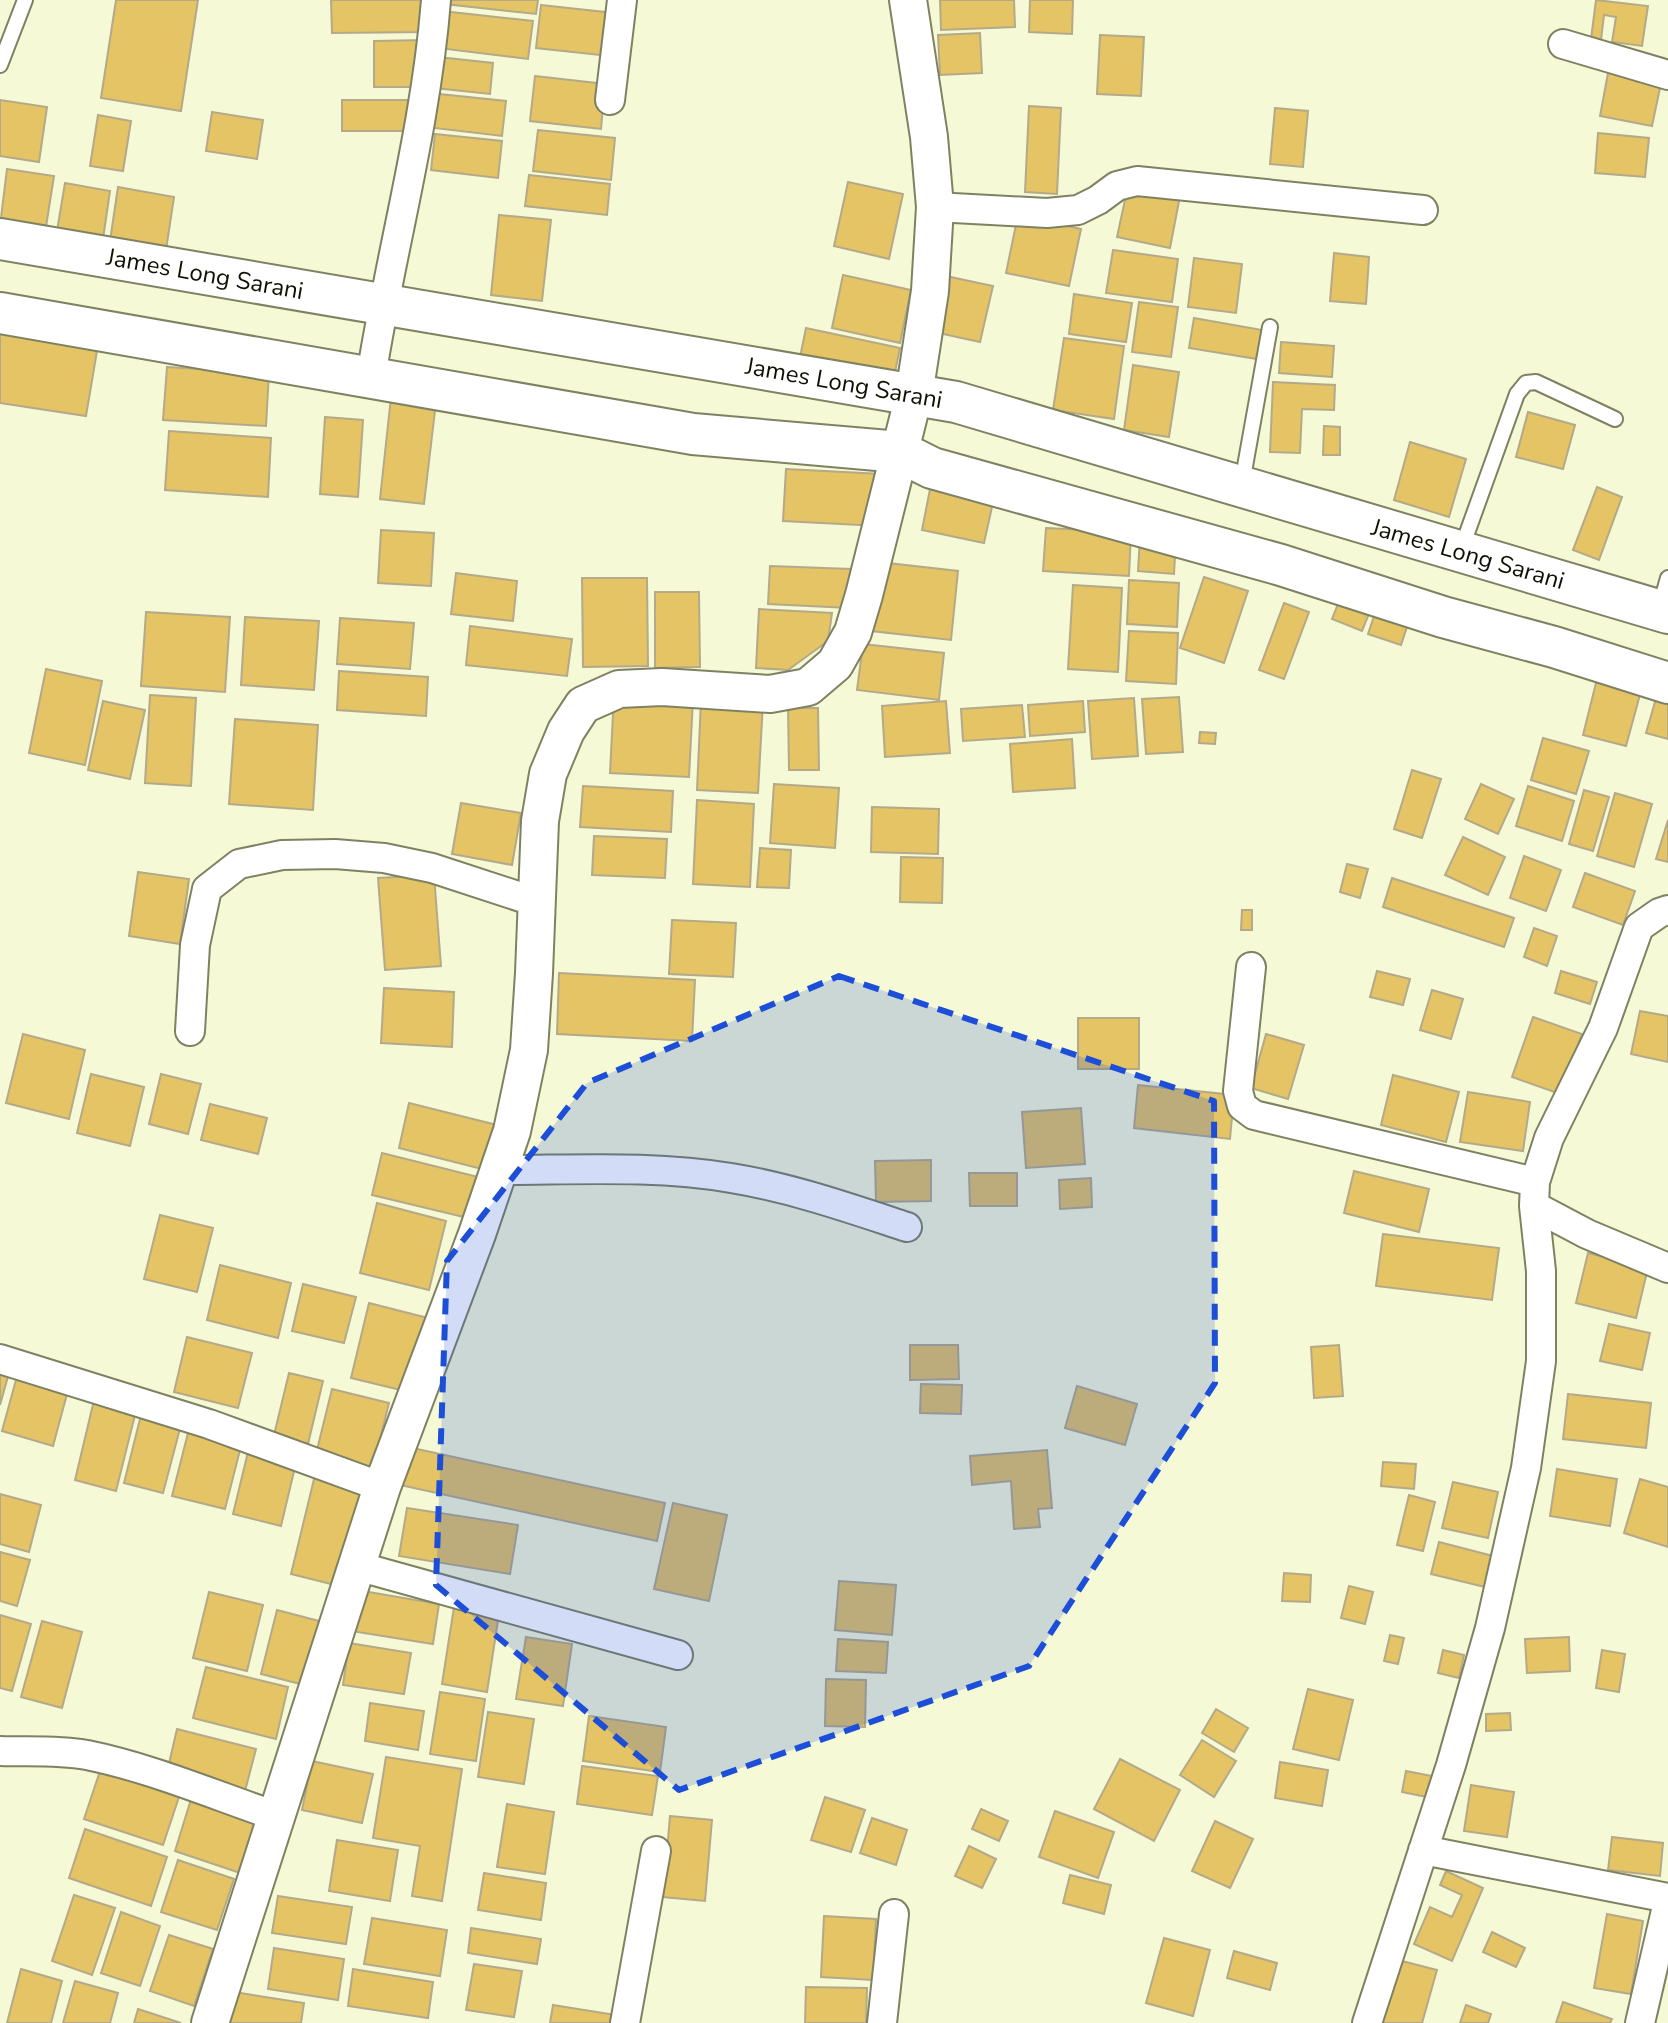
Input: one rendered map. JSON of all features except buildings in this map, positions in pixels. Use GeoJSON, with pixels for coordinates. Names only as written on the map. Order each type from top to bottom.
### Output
{"type":"FeatureCollection","features":[{"type":"Feature","properties":{"kind":"main road","name":"James Long Sarani"},"geometry":{"type":"LineString","coordinates":[[0,239],[956,402],[1460,552],[1665,601]]}},
{"type":"Feature","properties":{"kind":"main road"},"geometry":{"type":"LineString","coordinates":[[0,313],[693,434],[900,452],[932,468],[1281,565],[1443,617],[1554,647],[1668,683]]}},
{"type":"Feature","properties":{"kind":"street"},"geometry":{"type":"LineString","coordinates":[[371,377],[421,125],[436,0]]}},
{"type":"Feature","properties":{"kind":"street"},"geometry":{"type":"LineString","coordinates":[[610,100],[622,0]]}},
{"type":"Feature","properties":{"kind":"street"},"geometry":{"type":"LineString","coordinates":[[210,2023],[382,1487],[512,1131],[529,1050],[540,821],[548,774],[566,731],[583,705],[619,689],[662,687],[770,694],[808,687],[835,664],[853,632],[914,395],[930,291],[935,207],[929,137],[908,0]]}},
{"type":"Feature","properties":{"kind":"street"},"geometry":{"type":"LineString","coordinates":[[1563,44],[1668,75]]}},
{"type":"Feature","properties":{"kind":"street"},"geometry":{"type":"LineString","coordinates":[[935,207],[1047,213],[1078,210],[1117,186],[1137,181],[1423,210]]}},
{"type":"Feature","properties":{"kind":"street"},"geometry":{"type":"LineString","coordinates":[[190,1031],[195,945],[207,889],[239,864],[282,855],[335,854],[384,858],[432,868],[536,902]]}},
{"type":"Feature","properties":{"kind":"street"},"geometry":{"type":"LineString","coordinates":[[1367,2023],[1451,1765],[1490,1628],[1526,1468],[1541,1361],[1541,1271],[1534,1194],[1549,1138],[1603,1028],[1639,927],[1668,910]]}},
{"type":"Feature","properties":{"kind":"street"},"geometry":{"type":"LineString","coordinates":[[1251,967],[1238,1091],[1242,1106],[1254,1115],[1534,1194],[1587,1234],[1668,1268]]}},
{"type":"Feature","properties":{"kind":"street"},"geometry":{"type":"LineString","coordinates":[[499,1170],[650,1171],[728,1177],[797,1191],[907,1227]]}},
{"type":"Feature","properties":{"kind":"street"},"geometry":{"type":"LineString","coordinates":[[0,1359],[209,1424],[382,1487]]}},
{"type":"Feature","properties":{"kind":"street"},"geometry":{"type":"LineString","coordinates":[[357,1566],[678,1655]]}},
{"type":"Feature","properties":{"kind":"street"},"geometry":{"type":"LineString","coordinates":[[0,1751],[54,1751],[86,1755],[125,1765],[276,1816]]}},
{"type":"Feature","properties":{"kind":"street"},"geometry":{"type":"LineString","coordinates":[[1423,1850],[1668,1900],[1640,2023]]}},
{"type":"Feature","properties":{"kind":"street"},"geometry":{"type":"LineString","coordinates":[[625,2023],[656,1851]]}},
{"type":"Feature","properties":{"kind":"street"},"geometry":{"type":"LineString","coordinates":[[882,2023],[894,1914]]}},
{"type":"Feature","properties":{"kind":"lane"},"geometry":{"type":"LineString","coordinates":[[0,65],[25,0]]}},
{"type":"Feature","properties":{"kind":"lane"},"geometry":{"type":"LineString","coordinates":[[1241,487],[1270,327]]}},
{"type":"Feature","properties":{"kind":"lane"},"geometry":{"type":"LineString","coordinates":[[1460,552],[1517,394],[1526,383],[1536,382],[1615,419]]}},
{"type":"Feature","properties":{"kind":"highlighted area"},"geometry":{"type":"Polygon","coordinates":[[[839,976],[1214,1101],[1215,1383],[1029,1666],[679,1790],[436,1585],[447,1261],[587,1083],[839,976]]]}}]}
